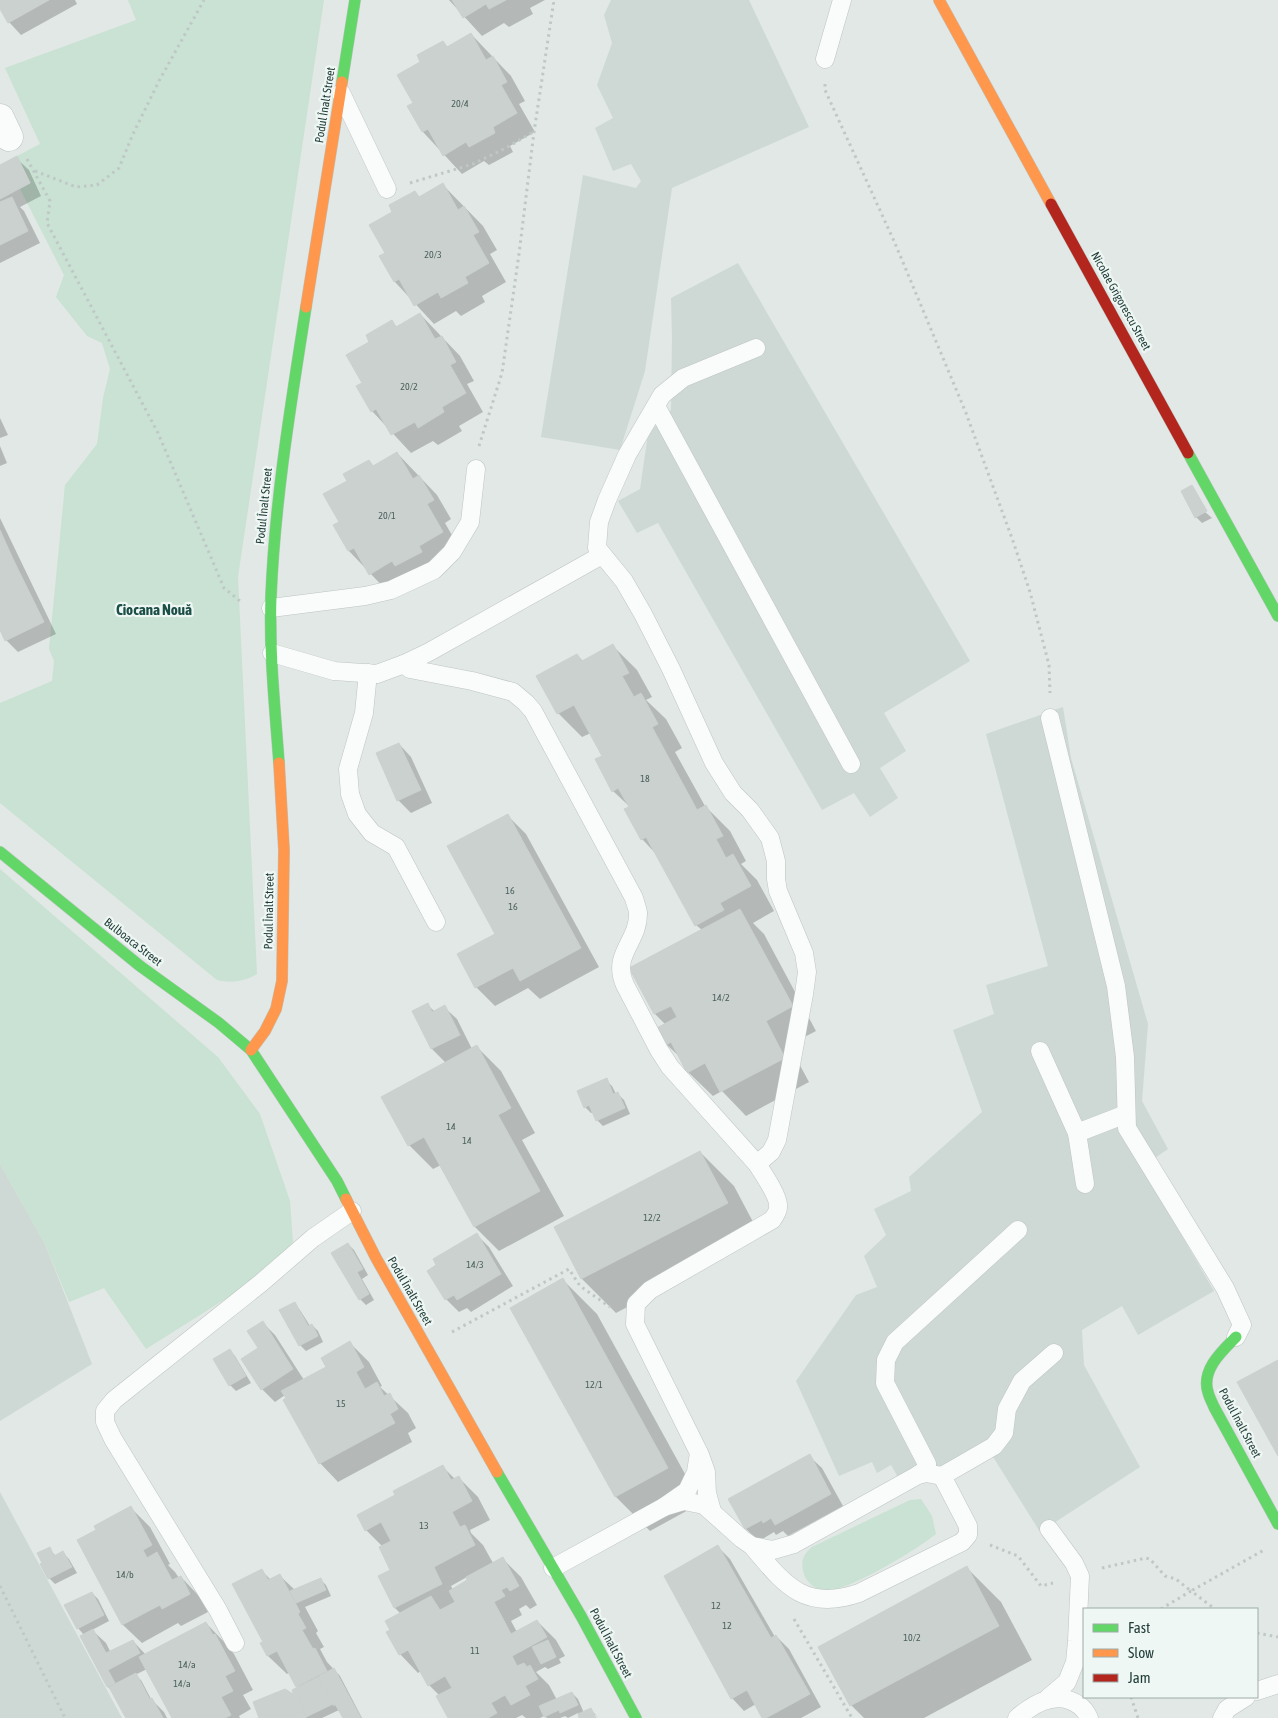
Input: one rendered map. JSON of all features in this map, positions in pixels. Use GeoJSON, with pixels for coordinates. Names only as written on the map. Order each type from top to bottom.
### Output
{"type":"FeatureCollection","features":[{"type":"Feature","properties":{"kind":"street","name":"Podul Înalt Street"},"geometry":{"type":"LineString","coordinates":[[355,0],[283,456],[274,547],[271,608],[284,850],[282,981],[276,1009],[265,1031],[251,1050],[337,1181],[376,1258],[525,1523],[582,1616],[636,1718]]}},
{"type":"Feature","properties":{"kind":"street","name":"Nicolae Grigorescu Street"},"geometry":{"type":"LineString","coordinates":[[939,0],[1278,616]]}},
{"type":"Feature","properties":{"kind":"street","name":"Bulboaca Street"},"geometry":{"type":"LineString","coordinates":[[0,852],[140,966],[219,1023],[251,1050]]}},
{"type":"Feature","properties":{"kind":"street","name":"Podul Înalt Street"},"geometry":{"type":"LineString","coordinates":[[1236,1337],[1218,1355],[1208,1373],[1207,1390],[1214,1408],[1278,1524]]}},
{"type":"Feature","properties":{"kind":"lane"},"geometry":{"type":"LineString","coordinates":[[825,59],[842,0]]}},
{"type":"Feature","properties":{"kind":"lane"},"geometry":{"type":"LineString","coordinates":[[340,92],[387,189]]}},
{"type":"Feature","properties":{"kind":"lane"},"geometry":{"type":"LineString","coordinates":[[756,348],[683,378],[662,395],[627,455],[599,522],[597,548],[624,581],[643,614],[671,669],[714,763],[733,793],[750,810],[770,838],[776,861],[778,891],[804,953],[807,972],[804,994],[777,1140],[771,1152],[757,1164]]}},
{"type":"Feature","properties":{"kind":"lane"},"geometry":{"type":"LineString","coordinates":[[656,406],[851,764]]}},
{"type":"Feature","properties":{"kind":"lane"},"geometry":{"type":"LineString","coordinates":[[271,608],[365,596],[391,590],[434,570],[452,552],[470,522],[476,469]]}},
{"type":"Feature","properties":{"kind":"lane"},"geometry":{"type":"LineString","coordinates":[[272,653],[334,671],[377,674],[429,652],[602,555]]}},
{"type":"Feature","properties":{"kind":"lane"},"geometry":{"type":"LineString","coordinates":[[404,664],[410,668],[481,683],[513,692],[526,702],[533,711],[634,898],[639,912],[630,945],[622,958],[620,966],[621,976],[625,985],[670,1067],[757,1164],[768,1181],[778,1205],[772,1220],[650,1290],[636,1304],[635,1324],[699,1453],[706,1472],[707,1493],[712,1511]]}},
{"type":"Feature","properties":{"kind":"lane"},"geometry":{"type":"LineString","coordinates":[[368,673],[364,713],[348,769],[350,794],[357,814],[372,833],[396,847],[436,922]]}},
{"type":"Feature","properties":{"kind":"lane"},"geometry":{"type":"LineString","coordinates":[[1050,718],[1116,986],[1124,1057],[1127,1128],[1225,1288],[1242,1324],[1236,1337]]}},
{"type":"Feature","properties":{"kind":"lane"},"geometry":{"type":"LineString","coordinates":[[1040,1051],[1077,1133],[1085,1184]]}},
{"type":"Feature","properties":{"kind":"lane"},"geometry":{"type":"LineString","coordinates":[[1077,1133],[1126,1114]]}},
{"type":"Feature","properties":{"kind":"lane"},"geometry":{"type":"LineString","coordinates":[[235,1643],[218,1610],[112,1439],[105,1422],[105,1411],[121,1394],[261,1283],[313,1238],[352,1211]]}},
{"type":"Feature","properties":{"kind":"lane"},"geometry":{"type":"LineString","coordinates":[[752,1546],[773,1550],[794,1544],[926,1470],[927,1464],[885,1383],[886,1360],[895,1342],[1018,1230]]}},
{"type":"Feature","properties":{"kind":"lane"},"geometry":{"type":"LineString","coordinates":[[918,1475],[926,1473],[942,1476],[994,1446],[1004,1433],[1007,1409],[1022,1382],[1054,1353]]}},
{"type":"Feature","properties":{"kind":"lane"},"geometry":{"type":"LineString","coordinates":[[553,1568],[664,1507],[687,1491],[696,1472],[699,1453]]}},
{"type":"Feature","properties":{"kind":"lane"},"geometry":{"type":"LineString","coordinates":[[664,1507],[684,1501],[704,1505],[752,1546],[781,1580],[796,1591],[812,1598],[847,1597],[859,1593],[962,1542],[968,1535],[968,1526],[942,1476]]}},
{"type":"Feature","properties":{"kind":"lane"},"geometry":{"type":"LineString","coordinates":[[1016,1718],[1029,1707],[1048,1698],[1067,1682],[1074,1662],[1078,1641],[1080,1576],[1074,1562],[1049,1529]]}},
{"type":"Feature","properties":{"kind":"lane"},"geometry":{"type":"LineString","coordinates":[[1258,1691],[1278,1684]]}},
{"type":"Feature","properties":{"kind":"lane"},"geometry":{"type":"LineString","coordinates":[[1048,1698],[1064,1698],[1080,1706],[1089,1718]]}},
{"type":"Feature","properties":{"kind":"lane"},"geometry":{"type":"LineString","coordinates":[[1222,1718],[1227,1708],[1244,1698]]}},
{"type":"Feature","properties":{"kind":"path"},"geometry":{"type":"LineString","coordinates":[[34,171],[76,187],[97,185],[119,168],[159,81],[204,0]]}},
{"type":"Feature","properties":{"kind":"path"},"geometry":{"type":"LineString","coordinates":[[476,469],[478,449],[502,373],[534,132],[554,0]]}},
{"type":"Feature","properties":{"kind":"path"},"geometry":{"type":"LineString","coordinates":[[825,59],[825,90],[894,241],[966,413],[1013,541],[1030,592],[1049,666],[1050,718]]}},
{"type":"Feature","properties":{"kind":"path"},"geometry":{"type":"LineString","coordinates":[[5,128],[28,160],[50,200],[48,223],[158,433],[224,588],[243,603],[271,608]]}},
{"type":"Feature","properties":{"kind":"path"},"geometry":{"type":"LineString","coordinates":[[387,189],[473,164],[534,132]]}},
{"type":"Feature","properties":{"kind":"path"},"geometry":{"type":"LineString","coordinates":[[426,1346],[569,1270],[580,1286],[635,1324]]}},
{"type":"Feature","properties":{"kind":"path"},"geometry":{"type":"LineString","coordinates":[[962,1542],[989,1544],[1018,1556],[1041,1586],[1045,1586]]}},
{"type":"Feature","properties":{"kind":"path"},"geometry":{"type":"LineString","coordinates":[[1163,1608],[1254,1555]]}},
{"type":"Feature","properties":{"kind":"path"},"geometry":{"type":"LineString","coordinates":[[1111,1565],[1146,1558],[1150,1559],[1165,1576],[1176,1579],[1215,1608]]}},
{"type":"Feature","properties":{"kind":"path"},"geometry":{"type":"LineString","coordinates":[[781,1580],[775,1584],[852,1718]]}},
{"type":"Feature","properties":{"kind":"path"},"geometry":{"type":"LineString","coordinates":[[0,1586],[64,1718]]}},
{"type":"Feature","properties":{"kind":"path"},"geometry":{"type":"LineString","coordinates":[[1258,1633],[1278,1637]]}},
{"type":"Feature","properties":{"kind":"path"},"geometry":{"type":"LineString","coordinates":[[1131,1698],[1138,1718]]}},
{"type":"Feature","properties":{"kind":"shaded area"},"geometry":{"type":"Polygon","coordinates":[[[611,0],[749,0],[809,127],[672,188],[645,371],[620,450],[541,437],[583,175],[636,188],[641,181],[631,164],[613,171],[595,128],[613,118],[597,85],[612,43],[604,15],[611,0]]]}},
{"type":"Feature","properties":{"kind":"shaded area"},"geometry":{"type":"Polygon","coordinates":[[[738,263],[970,661],[884,713],[906,751],[880,768],[898,798],[870,817],[854,793],[822,810],[658,523],[637,533],[618,501],[640,489],[648,434],[671,410],[671,298],[738,263]]]}},
{"type":"Feature","properties":{"kind":"shaded area"},"geometry":{"type":"Polygon","coordinates":[[[1063,707],[1071,758],[1148,1024],[1142,1101],[1168,1149],[1142,1167],[1214,1291],[1138,1335],[1122,1306],[1082,1330],[1084,1365],[1140,1467],[1040,1532],[985,1444],[903,1486],[891,1465],[877,1473],[872,1462],[839,1476],[796,1381],[856,1295],[877,1287],[864,1256],[886,1235],[874,1209],[911,1191],[909,1177],[982,1112],[953,1030],[994,1014],[986,985],[1048,966],[986,734],[1063,707]]]}},
{"type":"Feature","properties":{"kind":"shaded area"},"geometry":{"type":"Polygon","coordinates":[[[0,1164],[45,1244],[92,1364],[0,1421],[0,1164]]]}},
{"type":"Feature","properties":{"kind":"shaded area"},"geometry":{"type":"Polygon","coordinates":[[[0,1492],[122,1718],[0,1718],[0,1492]]]}},
{"type":"Feature","properties":{"kind":"green space"},"geometry":{"type":"Polygon","coordinates":[[[128,0],[324,0],[238,577],[257,974],[238,981],[217,980],[0,803],[0,703],[52,681],[54,661],[49,649],[65,485],[97,444],[103,398],[110,369],[102,343],[87,336],[56,297],[64,275],[20,189],[31,183],[17,156],[40,144],[5,68],[136,20],[128,0]]]}},
{"type":"Feature","properties":{"kind":"green space"},"geometry":{"type":"Polygon","coordinates":[[[0,869],[218,1057],[260,1114],[290,1201],[293,1242],[273,1269],[146,1349],[104,1288],[69,1302],[45,1244],[0,1164],[0,869]]]}},
{"type":"Feature","properties":{"kind":"green space"},"geometry":{"type":"Polygon","coordinates":[[[921,1499],[932,1516],[936,1534],[927,1541],[883,1568],[838,1589],[824,1591],[816,1588],[807,1580],[802,1562],[806,1553],[812,1547],[910,1500],[921,1499]]]}},
{"type":"Feature","properties":{"kind":"building"},"geometry":{"type":"Polygon","coordinates":[[[0,0],[49,0],[8,23],[0,9],[0,0]]]}},
{"type":"Feature","properties":{"kind":"building"},"geometry":{"type":"Polygon","coordinates":[[[452,0],[506,0],[489,9],[486,4],[463,18],[452,0]]]}},
{"type":"Feature","properties":{"kind":"building"},"geometry":{"type":"Polygon","coordinates":[[[471,33],[486,60],[493,56],[507,82],[501,85],[517,113],[493,127],[495,133],[469,147],[466,142],[443,156],[428,129],[422,132],[407,106],[413,103],[397,75],[420,62],[417,55],[443,41],[447,47],[471,33]]]}},
{"type":"Feature","properties":{"kind":"building"},"geometry":{"type":"Polygon","coordinates":[[[17,156],[30,183],[0,199],[0,165],[17,156]]]}},
{"type":"Feature","properties":{"kind":"building"},"geometry":{"type":"Polygon","coordinates":[[[443,183],[458,210],[464,206],[479,232],[473,235],[489,263],[465,277],[468,283],[441,298],[438,292],[414,306],[399,279],[394,282],[379,256],[385,253],[369,225],[392,212],[389,205],[415,191],[419,197],[443,183]]]}},
{"type":"Feature","properties":{"kind":"building"},"geometry":{"type":"Polygon","coordinates":[[[12,197],[28,231],[0,245],[0,202],[12,197]]]}},
{"type":"Feature","properties":{"kind":"building"},"geometry":{"type":"Polygon","coordinates":[[[420,313],[435,339],[442,336],[456,362],[450,365],[466,393],[442,407],[444,412],[418,428],[415,422],[391,435],[376,409],[371,412],[356,386],[362,383],[346,355],[369,342],[366,335],[392,320],[396,327],[420,313]]]}},
{"type":"Feature","properties":{"kind":"building"},"geometry":{"type":"Polygon","coordinates":[[[397,452],[413,479],[419,475],[434,500],[427,504],[443,532],[419,546],[422,552],[395,566],[392,561],[369,575],[354,548],[348,551],[333,525],[339,522],[323,494],[347,481],[343,474],[369,460],[373,466],[397,452]]]}},
{"type":"Feature","properties":{"kind":"building"},"geometry":{"type":"Polygon","coordinates":[[[1192,485],[1207,511],[1195,518],[1181,491],[1192,485]]]}},
{"type":"Feature","properties":{"kind":"building"},"geometry":{"type":"Polygon","coordinates":[[[0,530],[13,559],[0,565],[0,530]]]}},
{"type":"Feature","properties":{"kind":"building"},"geometry":{"type":"Polygon","coordinates":[[[13,559],[44,622],[5,641],[0,630],[0,565],[13,559]]]}},
{"type":"Feature","properties":{"kind":"building"},"geometry":{"type":"Polygon","coordinates":[[[613,644],[629,673],[622,676],[634,697],[641,693],[658,724],[652,727],[697,810],[706,805],[723,836],[716,839],[726,858],[733,854],[751,886],[720,903],[724,910],[695,926],[646,837],[641,840],[624,809],[629,807],[618,788],[612,792],[595,759],[602,756],[574,705],[557,714],[536,676],[577,654],[582,661],[613,644]]]}},
{"type":"Feature","properties":{"kind":"building"},"geometry":{"type":"Polygon","coordinates":[[[399,743],[421,790],[397,801],[376,753],[399,743]]]}},
{"type":"Feature","properties":{"kind":"building"},"geometry":{"type":"Polygon","coordinates":[[[508,814],[581,948],[520,981],[513,968],[475,988],[457,954],[495,934],[447,846],[508,814]]]}},
{"type":"Feature","properties":{"kind":"building"},"geometry":{"type":"Polygon","coordinates":[[[740,909],[793,1006],[766,1021],[785,1058],[720,1092],[705,1063],[687,1073],[671,1042],[666,1045],[657,1028],[677,1017],[671,1006],[654,1014],[629,968],[740,909]]]}},
{"type":"Feature","properties":{"kind":"building"},"geometry":{"type":"Polygon","coordinates":[[[428,1003],[432,1012],[445,1005],[460,1035],[431,1049],[412,1011],[428,1003]]]}},
{"type":"Feature","properties":{"kind":"building"},"geometry":{"type":"Polygon","coordinates":[[[477,1045],[511,1108],[498,1115],[540,1191],[474,1227],[424,1137],[408,1146],[381,1097],[477,1045]]]}},
{"type":"Feature","properties":{"kind":"building"},"geometry":{"type":"Polygon","coordinates":[[[607,1078],[613,1094],[618,1092],[625,1108],[596,1121],[589,1105],[584,1108],[577,1091],[607,1078]]]}},
{"type":"Feature","properties":{"kind":"building"},"geometry":{"type":"Polygon","coordinates":[[[700,1151],[728,1203],[581,1279],[554,1227],[700,1151]]]}},
{"type":"Feature","properties":{"kind":"building"},"geometry":{"type":"Polygon","coordinates":[[[477,1233],[501,1274],[457,1300],[454,1295],[445,1300],[427,1271],[436,1265],[433,1259],[477,1233]]]}},
{"type":"Feature","properties":{"kind":"building"},"geometry":{"type":"Polygon","coordinates":[[[348,1243],[363,1269],[357,1272],[369,1294],[359,1300],[331,1253],[348,1243]]]}},
{"type":"Feature","properties":{"kind":"building"},"geometry":{"type":"Polygon","coordinates":[[[563,1278],[668,1468],[615,1497],[510,1308],[563,1278]]]}},
{"type":"Feature","properties":{"kind":"building"},"geometry":{"type":"Polygon","coordinates":[[[295,1302],[308,1326],[312,1324],[318,1336],[299,1346],[279,1310],[295,1302]]]}},
{"type":"Feature","properties":{"kind":"building"},"geometry":{"type":"Polygon","coordinates":[[[263,1321],[293,1369],[261,1390],[241,1359],[258,1348],[247,1331],[263,1321]]]}},
{"type":"Feature","properties":{"kind":"building"},"geometry":{"type":"Polygon","coordinates":[[[350,1341],[364,1367],[356,1372],[365,1389],[377,1382],[384,1396],[390,1393],[398,1409],[390,1414],[395,1423],[319,1464],[283,1400],[286,1398],[281,1391],[326,1367],[321,1358],[350,1341]]]}},
{"type":"Feature","properties":{"kind":"building"},"geometry":{"type":"Polygon","coordinates":[[[230,1349],[246,1376],[229,1386],[213,1359],[230,1349]]]}},
{"type":"Feature","properties":{"kind":"building"},"geometry":{"type":"Polygon","coordinates":[[[1278,1360],[1278,1456],[1237,1382],[1278,1360]]]}},
{"type":"Feature","properties":{"kind":"building"},"geometry":{"type":"Polygon","coordinates":[[[810,1454],[831,1494],[775,1525],[771,1518],[763,1523],[762,1520],[745,1529],[728,1499],[810,1454]]]}},
{"type":"Feature","properties":{"kind":"building"},"geometry":{"type":"Polygon","coordinates":[[[443,1465],[451,1480],[459,1476],[472,1501],[452,1512],[460,1527],[465,1525],[475,1545],[434,1567],[442,1584],[394,1608],[378,1576],[390,1570],[379,1547],[391,1541],[381,1522],[365,1531],[357,1515],[395,1495],[393,1491],[443,1465]]]}},
{"type":"Feature","properties":{"kind":"building"},"geometry":{"type":"Polygon","coordinates":[[[131,1506],[152,1545],[143,1550],[147,1558],[157,1552],[172,1580],[181,1576],[190,1594],[162,1609],[160,1605],[122,1625],[77,1540],[96,1530],[94,1526],[131,1506]]]}},
{"type":"Feature","properties":{"kind":"building"},"geometry":{"type":"Polygon","coordinates":[[[718,1545],[771,1638],[776,1635],[810,1694],[766,1718],[762,1718],[747,1690],[731,1699],[664,1576],[718,1545]]]}},
{"type":"Feature","properties":{"kind":"building"},"geometry":{"type":"Polygon","coordinates":[[[50,1547],[54,1556],[63,1551],[72,1567],[48,1579],[40,1564],[42,1563],[37,1553],[50,1547]]]}},
{"type":"Feature","properties":{"kind":"building"},"geometry":{"type":"Polygon","coordinates":[[[503,1557],[519,1586],[510,1591],[507,1587],[501,1590],[505,1596],[494,1602],[511,1634],[537,1620],[547,1637],[512,1656],[517,1666],[524,1663],[527,1667],[530,1665],[538,1679],[525,1686],[530,1695],[511,1705],[505,1695],[491,1703],[497,1713],[488,1718],[448,1718],[436,1696],[452,1688],[445,1676],[428,1686],[408,1650],[399,1655],[386,1632],[390,1630],[385,1621],[431,1596],[440,1610],[455,1602],[449,1591],[467,1580],[466,1577],[503,1557]]]}},
{"type":"Feature","properties":{"kind":"building"},"geometry":{"type":"Polygon","coordinates":[[[967,1566],[999,1626],[850,1706],[818,1647],[967,1566]]]}},
{"type":"Feature","properties":{"kind":"building"},"geometry":{"type":"Polygon","coordinates":[[[262,1569],[268,1580],[280,1574],[300,1612],[298,1614],[306,1628],[302,1630],[313,1649],[315,1648],[327,1671],[296,1687],[277,1651],[267,1656],[260,1643],[263,1642],[232,1584],[262,1569]]]}},
{"type":"Feature","properties":{"kind":"building"},"geometry":{"type":"Polygon","coordinates":[[[321,1578],[326,1590],[296,1603],[290,1591],[321,1578]]]}},
{"type":"Feature","properties":{"kind":"building"},"geometry":{"type":"Polygon","coordinates":[[[92,1592],[104,1615],[77,1629],[64,1605],[92,1592]]]}},
{"type":"Feature","properties":{"kind":"building"},"geometry":{"type":"Polygon","coordinates":[[[206,1622],[213,1635],[215,1634],[235,1671],[225,1676],[233,1691],[221,1697],[231,1715],[225,1718],[172,1718],[139,1657],[206,1622]]]}},
{"type":"Feature","properties":{"kind":"building"},"geometry":{"type":"Polygon","coordinates":[[[93,1629],[106,1653],[133,1640],[140,1653],[108,1670],[115,1683],[107,1687],[80,1636],[93,1629]]]}},
{"type":"Feature","properties":{"kind":"building"},"geometry":{"type":"Polygon","coordinates":[[[548,1640],[556,1657],[541,1664],[532,1647],[548,1640]]]}},
{"type":"Feature","properties":{"kind":"building"},"geometry":{"type":"Polygon","coordinates":[[[334,1668],[361,1718],[343,1718],[318,1677],[334,1668]]]}},
{"type":"Feature","properties":{"kind":"building"},"geometry":{"type":"Polygon","coordinates":[[[136,1673],[150,1700],[123,1713],[109,1687],[136,1673]]]}},
{"type":"Feature","properties":{"kind":"building"},"geometry":{"type":"Polygon","coordinates":[[[318,1677],[333,1704],[306,1717],[298,1697],[294,1695],[292,1690],[318,1677]]]}},
{"type":"Feature","properties":{"kind":"building"},"geometry":{"type":"Polygon","coordinates":[[[285,1689],[298,1697],[306,1718],[259,1718],[253,1702],[285,1689]]]}},
{"type":"Feature","properties":{"kind":"building"},"geometry":{"type":"Polygon","coordinates":[[[572,1692],[578,1705],[560,1713],[559,1710],[544,1717],[539,1706],[572,1692]]]}},
{"type":"Feature","properties":{"kind":"building"},"geometry":{"type":"Polygon","coordinates":[[[152,1698],[163,1718],[126,1718],[123,1713],[152,1698]]]}},
{"type":"Feature","properties":{"kind":"building"},"geometry":{"type":"Polygon","coordinates":[[[591,1708],[596,1718],[579,1718],[578,1714],[591,1708]]]}},
{"type":"Feature","properties":{"kind":"traffic: fast"},"geometry":{"type":"LineString","coordinates":[[342,82],[355,0]]}},
{"type":"Feature","properties":{"kind":"traffic: fast"},"geometry":{"type":"LineString","coordinates":[[279,763],[271,638],[273,560],[284,451],[306,307]]}},
{"type":"Feature","properties":{"kind":"traffic: fast"},"geometry":{"type":"LineString","coordinates":[[1188,453],[1278,616]]}},
{"type":"Feature","properties":{"kind":"traffic: fast"},"geometry":{"type":"LineString","coordinates":[[0,852],[140,966],[219,1023],[251,1050],[337,1181],[346,1199]]}},
{"type":"Feature","properties":{"kind":"traffic: fast"},"geometry":{"type":"LineString","coordinates":[[1236,1337],[1219,1355],[1210,1369],[1207,1376],[1208,1392],[1214,1407],[1278,1524]]}},
{"type":"Feature","properties":{"kind":"traffic: fast"},"geometry":{"type":"LineString","coordinates":[[497,1472],[581,1616],[636,1718]]}},
{"type":"Feature","properties":{"kind":"traffic: slow"},"geometry":{"type":"LineString","coordinates":[[939,0],[1051,204]]}},
{"type":"Feature","properties":{"kind":"traffic: slow"},"geometry":{"type":"LineString","coordinates":[[306,307],[342,82]]}},
{"type":"Feature","properties":{"kind":"traffic: slow"},"geometry":{"type":"LineString","coordinates":[[251,1050],[265,1031],[276,1009],[282,981],[284,850],[279,763]]}},
{"type":"Feature","properties":{"kind":"traffic: slow"},"geometry":{"type":"LineString","coordinates":[[346,1199],[376,1258],[497,1472]]}},
{"type":"Feature","properties":{"kind":"traffic: jam"},"geometry":{"type":"LineString","coordinates":[[1051,204],[1188,453]]}},
{"type":"Feature","properties":{"kind":"district","name":"Ciocana Nouă"},"geometry":{"type":"Point","coordinates":[154,610]}}]}
